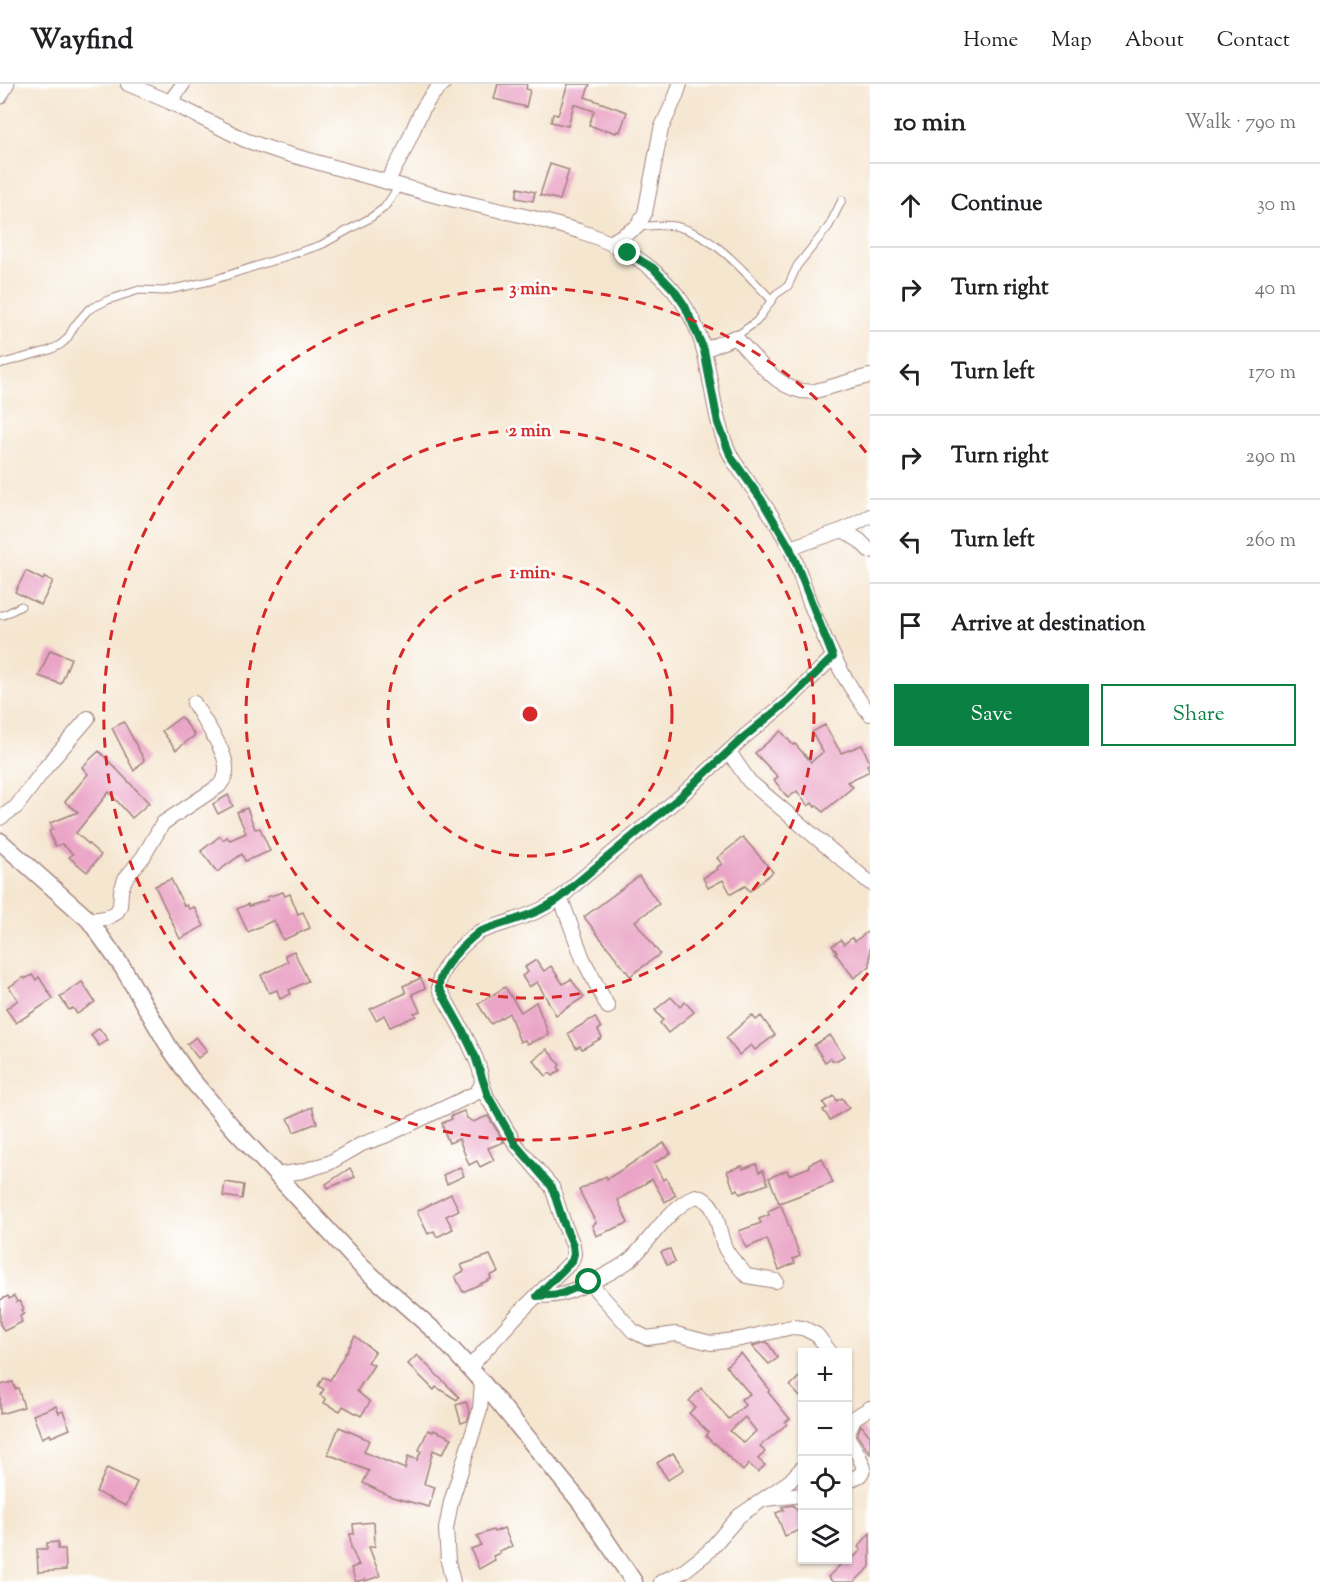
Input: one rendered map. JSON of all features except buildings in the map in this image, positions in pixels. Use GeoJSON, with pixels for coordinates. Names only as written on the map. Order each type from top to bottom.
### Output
{"type":"FeatureCollection","features":[{"type":"Feature","properties":{"kind":"street"},"geometry":{"type":"LineString","coordinates":[[0,97],[7,84]]}},
{"type":"Feature","properties":{"kind":"street"},"geometry":{"type":"LineString","coordinates":[[128,84],[170,102],[244,140],[482,207],[558,224],[610,243],[653,268],[674,290],[689,315],[704,350],[718,423],[731,457],[761,499],[790,548],[833,657],[855,695],[870,714]]}},
{"type":"Feature","properties":{"kind":"street"},"geometry":{"type":"LineString","coordinates":[[170,102],[183,84]]}},
{"type":"Feature","properties":{"kind":"street"},"geometry":{"type":"LineString","coordinates":[[393,183],[403,152],[423,107],[431,94],[443,84]]}},
{"type":"Feature","properties":{"kind":"street"},"geometry":{"type":"LineString","coordinates":[[610,243],[638,227],[645,213],[661,129],[680,84]]}},
{"type":"Feature","properties":{"kind":"street"},"geometry":{"type":"LineString","coordinates":[[704,350],[735,337],[773,376],[795,389],[812,391],[870,376]]}},
{"type":"Feature","properties":{"kind":"street"},"geometry":{"type":"LineString","coordinates":[[790,548],[843,530],[870,516]]}},
{"type":"Feature","properties":{"kind":"street"},"geometry":{"type":"LineString","coordinates":[[843,530],[870,551]]}},
{"type":"Feature","properties":{"kind":"street"},"geometry":{"type":"LineString","coordinates":[[469,1368],[572,1261],[574,1254],[573,1245],[552,1187],[516,1145],[488,1096],[475,1056],[439,988],[442,971],[479,932],[550,906],[561,899],[573,886],[681,796],[788,701],[833,657]]}},
{"type":"Feature","properties":{"kind":"street"},"geometry":{"type":"LineString","coordinates":[[89,920],[106,918],[116,913],[120,906],[125,879],[143,857],[163,823],[219,786],[225,777],[227,767],[222,752],[194,703]]}},
{"type":"Feature","properties":{"kind":"street"},"geometry":{"type":"LineString","coordinates":[[0,818],[16,807],[46,767],[88,718]]}},
{"type":"Feature","properties":{"kind":"street"},"geometry":{"type":"LineString","coordinates":[[729,752],[749,781],[870,883]]}},
{"type":"Feature","properties":{"kind":"street"},"geometry":{"type":"LineString","coordinates":[[0,841],[89,920],[112,952],[191,1079],[362,1267],[436,1333],[482,1382],[581,1503],[634,1582]]}},
{"type":"Feature","properties":{"kind":"street"},"geometry":{"type":"LineString","coordinates":[[561,899],[583,959],[608,1007]]}},
{"type":"Feature","properties":{"kind":"street"},"geometry":{"type":"LineString","coordinates":[[276,1175],[303,1171],[329,1163],[362,1144],[385,1136],[476,1093],[482,1083]]}},
{"type":"Feature","properties":{"kind":"street"},"geometry":{"type":"LineString","coordinates":[[537,1296],[561,1294],[632,1259],[673,1212],[687,1200],[696,1196],[708,1201],[713,1208],[727,1251],[747,1276],[776,1281]]}},
{"type":"Feature","properties":{"kind":"street"},"geometry":{"type":"LineString","coordinates":[[589,1282],[633,1331],[647,1338],[676,1334],[711,1342],[741,1339],[792,1327],[803,1328],[817,1335],[826,1348]]}},
{"type":"Feature","properties":{"kind":"street"},"geometry":{"type":"LineString","coordinates":[[453,1582],[448,1561],[446,1529],[451,1502],[480,1410],[482,1382]]}},
{"type":"Feature","properties":{"kind":"street"},"geometry":{"type":"LineString","coordinates":[[852,1420],[870,1408]]}},
{"type":"Feature","properties":{"kind":"street"},"geometry":{"type":"LineString","coordinates":[[852,1444],[864,1468],[860,1475],[852,1479]]}},
{"type":"Feature","properties":{"kind":"street"},"geometry":{"type":"LineString","coordinates":[[661,1582],[684,1571],[707,1553],[739,1516],[790,1481],[798,1472]]}},
{"type":"Feature","properties":{"kind":"street"},"geometry":{"type":"LineString","coordinates":[[764,1500],[798,1496]]}},
{"type":"Feature","properties":{"kind":"lane"},"geometry":{"type":"LineString","coordinates":[[0,364],[51,350],[60,345],[68,339],[75,325],[88,310],[108,300],[139,290],[164,291],[210,281],[321,244],[384,208],[393,183]]}},
{"type":"Feature","properties":{"kind":"lane"},"geometry":{"type":"LineString","coordinates":[[735,337],[757,321],[772,300],[788,286],[797,266],[829,226],[842,200]]}},
{"type":"Feature","properties":{"kind":"lane"},"geometry":{"type":"LineString","coordinates":[[638,227],[676,226],[695,234],[728,256],[772,300]]}},
{"type":"Feature","properties":{"kind":"lane"},"geometry":{"type":"LineString","coordinates":[[0,615],[21,606]]}},
{"type":"Feature","properties":{"kind":"route"},"geometry":{"type":"LineString","coordinates":[[589,1282],[561,1294],[537,1296],[572,1261],[573,1245],[552,1187],[516,1145],[488,1096],[475,1056],[439,988],[442,971],[479,932],[550,906],[561,899],[573,886],[681,796],[744,737],[788,701],[833,657],[790,548],[761,499],[731,457],[718,423],[704,350],[685,306],[674,290],[653,268],[628,253]]}}]}
